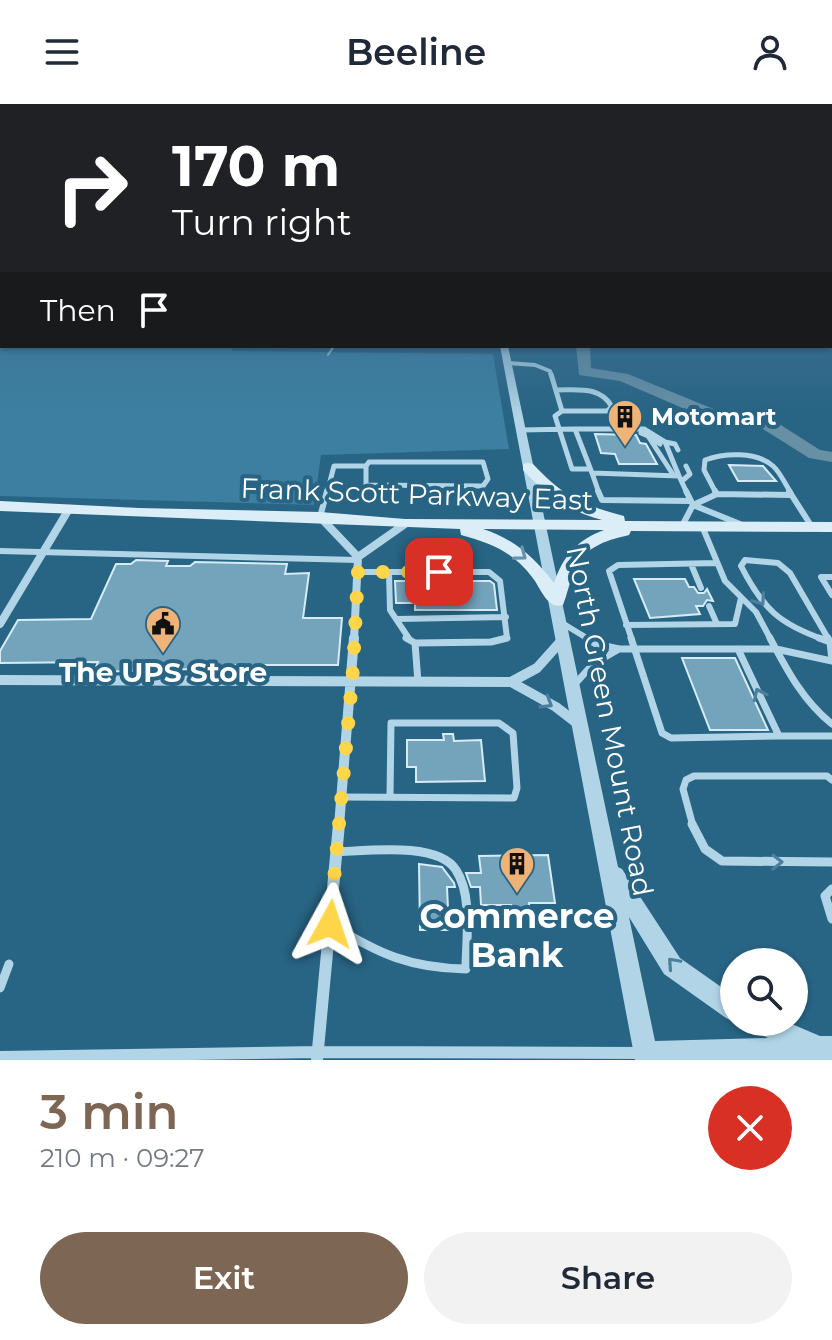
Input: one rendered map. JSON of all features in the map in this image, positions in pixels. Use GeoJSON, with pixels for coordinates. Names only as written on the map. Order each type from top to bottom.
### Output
{"type":"FeatureCollection","features":[{"type":"Feature","properties":{"kind":"main road"},"geometry":{"type":"LineString","coordinates":[[528,467],[551,493],[573,507],[605,517],[660,526]]}},
{"type":"Feature","properties":{"kind":"main road","name":"Frank Scott Parkway East"},"geometry":{"type":"LineString","coordinates":[[0,506],[320,517],[413,524],[832,527]]}},
{"type":"Feature","properties":{"kind":"main road"},"geometry":{"type":"LineString","coordinates":[[413,524],[478,533],[515,549],[535,566],[557,601]]}},
{"type":"Feature","properties":{"kind":"main road"},"geometry":{"type":"LineString","coordinates":[[557,601],[563,569],[582,546],[610,534],[660,526]]}},
{"type":"Feature","properties":{"kind":"street","name":"North Green Mount Road"},"geometry":{"type":"LineString","coordinates":[[504,348],[647,1056]]}},
{"type":"Feature","properties":{"kind":"street"},"geometry":{"type":"LineString","coordinates":[[0,624],[69,509]]}},
{"type":"Feature","properties":{"kind":"street"},"geometry":{"type":"LineString","coordinates":[[318,1056],[352,682],[358,563],[320,517]]}},
{"type":"Feature","properties":{"kind":"street"},"geometry":{"type":"LineString","coordinates":[[358,563],[413,524]]}},
{"type":"Feature","properties":{"kind":"street"},"geometry":{"type":"LineString","coordinates":[[0,680],[511,682],[537,668],[562,630]]}},
{"type":"Feature","properties":{"kind":"street"},"geometry":{"type":"LineString","coordinates":[[511,682],[556,707],[581,727]]}},
{"type":"Feature","properties":{"kind":"street"},"geometry":{"type":"LineString","coordinates":[[609,866],[672,966],[720,1000]]}},
{"type":"Feature","properties":{"kind":"street"},"geometry":{"type":"LineString","coordinates":[[796,1036],[827,1048]]}},
{"type":"Feature","properties":{"kind":"street"},"geometry":{"type":"LineString","coordinates":[[0,1057],[647,1056],[827,1048]]}},
{"type":"Feature","properties":{"kind":"street"},"geometry":{"type":"LineString","coordinates":[[794,1060],[827,1048]]}},
{"type":"Feature","properties":{"kind":"lane"},"geometry":{"type":"LineString","coordinates":[[507,363],[527,363],[547,369],[552,374],[562,411]]}},
{"type":"Feature","properties":{"kind":"lane"},"geometry":{"type":"LineString","coordinates":[[557,390],[599,392],[609,397],[612,407],[607,411],[562,411],[555,416],[572,469],[610,476],[678,477],[690,474],[686,466]]}},
{"type":"Feature","properties":{"kind":"lane"},"geometry":{"type":"LineString","coordinates":[[575,429],[602,500],[668,499],[692,503],[747,527]]}},
{"type":"Feature","properties":{"kind":"lane"},"geometry":{"type":"LineString","coordinates":[[592,429],[648,436],[662,444],[675,444],[678,450]]}},
{"type":"Feature","properties":{"kind":"lane"},"geometry":{"type":"LineString","coordinates":[[521,430],[644,429],[662,444],[692,503]]}},
{"type":"Feature","properties":{"kind":"lane"},"geometry":{"type":"LineString","coordinates":[[648,436],[678,477]]}},
{"type":"Feature","properties":{"kind":"lane"},"geometry":{"type":"LineString","coordinates":[[660,454],[662,444]]}},
{"type":"Feature","properties":{"kind":"lane"},"geometry":{"type":"LineString","coordinates":[[717,494],[703,464],[710,458],[730,455],[770,463],[812,527]]}},
{"type":"Feature","properties":{"kind":"lane"},"geometry":{"type":"LineString","coordinates":[[320,517],[334,466],[366,466],[369,462],[483,462],[488,479],[483,486],[463,488],[366,485],[366,466]]}},
{"type":"Feature","properties":{"kind":"lane"},"geometry":{"type":"LineString","coordinates":[[682,526],[692,503],[717,494],[791,495]]}},
{"type":"Feature","properties":{"kind":"lane"},"geometry":{"type":"LineString","coordinates":[[702,526],[725,581],[756,612],[793,682],[818,713],[832,724]]}},
{"type":"Feature","properties":{"kind":"lane"},"geometry":{"type":"LineString","coordinates":[[0,551],[358,563],[389,572],[489,572],[500,581],[507,638],[501,641],[415,643],[406,638],[388,604],[389,572]]}},
{"type":"Feature","properties":{"kind":"lane"},"geometry":{"type":"LineString","coordinates":[[562,630],[596,644],[619,649],[776,649],[832,661],[830,642],[790,573],[778,563],[745,560],[741,566],[756,597],[771,615],[787,627],[830,642]]}},
{"type":"Feature","properties":{"kind":"lane"},"geometry":{"type":"LineString","coordinates":[[717,563],[611,567],[609,571],[662,733],[671,738],[832,736]]}},
{"type":"Feature","properties":{"kind":"lane"},"geometry":{"type":"LineString","coordinates":[[691,564],[701,588]]}},
{"type":"Feature","properties":{"kind":"lane"},"geometry":{"type":"LineString","coordinates":[[832,577],[821,577],[832,595]]}},
{"type":"Feature","properties":{"kind":"lane"},"geometry":{"type":"LineString","coordinates":[[626,625],[735,624],[741,598]]}},
{"type":"Feature","properties":{"kind":"lane"},"geometry":{"type":"LineString","coordinates":[[709,606],[717,624]]}},
{"type":"Feature","properties":{"kind":"lane"},"geometry":{"type":"LineString","coordinates":[[397,619],[506,617]]}},
{"type":"Feature","properties":{"kind":"lane"},"geometry":{"type":"LineString","coordinates":[[415,643],[418,682]]}},
{"type":"Feature","properties":{"kind":"lane"},"geometry":{"type":"LineString","coordinates":[[573,687],[593,664],[619,649]]}},
{"type":"Feature","properties":{"kind":"lane"},"geometry":{"type":"LineString","coordinates":[[738,649],[779,736]]}},
{"type":"Feature","properties":{"kind":"lane"},"geometry":{"type":"LineString","coordinates":[[341,797],[514,798],[517,788],[513,733],[499,723],[391,723],[390,797]]}},
{"type":"Feature","properties":{"kind":"lane"},"geometry":{"type":"LineString","coordinates":[[832,780],[827,776],[694,776],[686,780],[683,789],[699,845],[708,856],[722,861],[832,862]]}},
{"type":"Feature","properties":{"kind":"lane"},"geometry":{"type":"LineString","coordinates":[[330,924],[384,957],[426,970],[466,969],[462,886],[456,868],[447,858],[427,852],[336,852]]}},
{"type":"Feature","properties":{"kind":"lane"},"geometry":{"type":"LineString","coordinates":[[832,889],[825,896],[832,919]]}},
{"type":"Feature","properties":{"kind":"lane"},"geometry":{"type":"LineString","coordinates":[[0,988],[9,964]]}},
{"type":"Feature","properties":{"kind":"shaded area"},"geometry":{"type":"Polygon","coordinates":[[[0,348],[232,348],[232,351],[493,354],[509,449],[321,455],[314,505],[0,496],[0,348]]]}},
{"type":"Feature","properties":{"kind":"building","name":"Motomart"},"geometry":{"type":"Polygon","coordinates":[[[595,434],[636,435],[640,443],[646,444],[657,464],[619,464],[615,454],[601,453],[595,434]]]}},
{"type":"Feature","properties":{"kind":"building"},"geometry":{"type":"Polygon","coordinates":[[[729,465],[763,466],[776,481],[738,481],[729,465]]]}},
{"type":"Feature","properties":{"kind":"building"},"geometry":{"type":"Polygon","coordinates":[[[136,560],[168,561],[166,566],[190,566],[195,562],[287,564],[285,574],[309,573],[303,618],[342,618],[338,665],[229,665],[227,673],[193,673],[194,669],[94,672],[98,662],[0,663],[0,651],[18,620],[91,619],[116,564],[131,564],[136,560]]]}},
{"type":"Feature","properties":{"kind":"building"},"geometry":{"type":"Polygon","coordinates":[[[634,579],[685,579],[689,587],[694,587],[698,593],[704,593],[707,589],[713,601],[707,600],[703,606],[696,606],[700,614],[650,618],[634,579]]]}},
{"type":"Feature","properties":{"kind":"building"},"geometry":{"type":"Polygon","coordinates":[[[395,581],[490,581],[494,584],[497,610],[415,610],[415,603],[396,603],[395,581]]]}},
{"type":"Feature","properties":{"kind":"building"},"geometry":{"type":"Polygon","coordinates":[[[682,658],[735,658],[768,730],[710,730],[682,658]]]}},
{"type":"Feature","properties":{"kind":"building"},"geometry":{"type":"Polygon","coordinates":[[[443,734],[453,734],[454,741],[481,740],[485,781],[416,782],[416,767],[407,767],[407,740],[444,740],[443,734]]]}},
{"type":"Feature","properties":{"kind":"building","name":"Commerce Bank"},"geometry":{"type":"Polygon","coordinates":[[[548,855],[555,903],[529,903],[530,912],[512,913],[511,905],[481,905],[480,887],[471,887],[466,873],[481,873],[479,856],[548,855]]]}},
{"type":"Feature","properties":{"kind":"building"},"geometry":{"type":"Polygon","coordinates":[[[419,864],[442,867],[454,883],[455,887],[447,887],[449,930],[420,930],[419,864]]]}},
{"type":"Feature","properties":{"kind":"waterway"},"geometry":{"type":"LineString","coordinates":[[328,355],[333,348]]}},
{"type":"Feature","properties":{"kind":"waterway"},"geometry":{"type":"LineString","coordinates":[[583,348],[584,372],[623,377],[730,422],[767,424],[815,454],[832,457]]}},
{"type":"Feature","properties":{"kind":"place","name":"Motomart"},"geometry":{"type":"Point","coordinates":[625,448]}},
{"type":"Feature","properties":{"kind":"place","name":"The UPS Store"},"geometry":{"type":"Point","coordinates":[163,655]}},
{"type":"Feature","properties":{"kind":"place","name":"Commerce Bank"},"geometry":{"type":"Point","coordinates":[517,895]}},
{"type":"Feature","properties":{"kind":"route"},"geometry":{"type":"LineString","coordinates":[[330,924],[353,670],[358,572],[439,572]]}}]}
